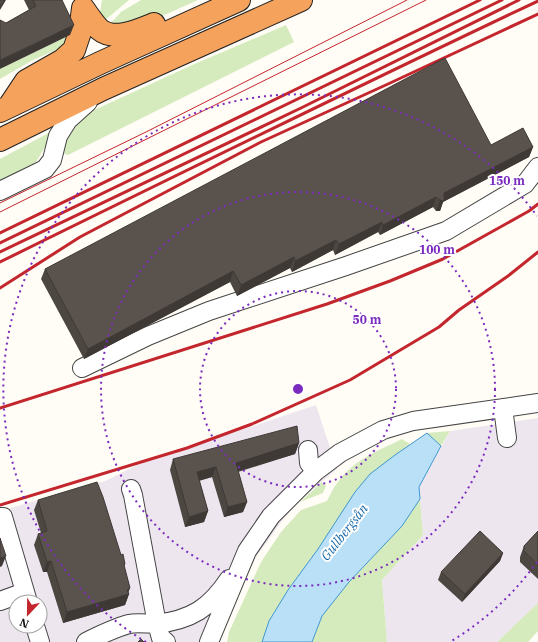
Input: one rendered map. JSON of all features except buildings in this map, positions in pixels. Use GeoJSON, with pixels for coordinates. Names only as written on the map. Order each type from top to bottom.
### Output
{"type":"FeatureCollection","features":[{"type":"Feature","properties":{"kind":"highway"},"geometry":{"type":"LineString","coordinates":[[0,140],[103,89],[301,0]]}},
{"type":"Feature","properties":{"kind":"highway"},"geometry":{"type":"LineString","coordinates":[[85,4],[100,29],[113,34],[127,34],[226,1]]}},
{"type":"Feature","properties":{"kind":"highway"},"geometry":{"type":"LineString","coordinates":[[5,108],[226,1]]}},
{"type":"Feature","properties":{"kind":"highway"},"geometry":{"type":"LineString","coordinates":[[5,108],[26,81],[63,60],[74,50],[80,32],[85,4]]}},
{"type":"Feature","properties":{"kind":"street"},"geometry":{"type":"LineString","coordinates":[[0,191],[45,168],[52,160],[58,136],[68,120],[103,89]]}},
{"type":"Feature","properties":{"kind":"street"},"geometry":{"type":"LineString","coordinates":[[82,368],[148,336],[209,311],[446,231],[525,184],[538,167]]}},
{"type":"Feature","properties":{"kind":"street"},"geometry":{"type":"LineString","coordinates":[[86,642],[129,624],[157,624],[182,619],[204,609],[221,592],[271,516],[316,471],[340,453],[383,430],[413,421],[538,403]]}},
{"type":"Feature","properties":{"kind":"street"},"geometry":{"type":"LineString","coordinates":[[502,408],[507,438]]}},
{"type":"Feature","properties":{"kind":"street"},"geometry":{"type":"LineString","coordinates":[[308,450],[309,463],[316,471]]}},
{"type":"Feature","properties":{"kind":"street"},"geometry":{"type":"LineString","coordinates":[[132,492],[157,624],[161,638],[166,642]]}},
{"type":"Feature","properties":{"kind":"street"},"geometry":{"type":"LineString","coordinates":[[1,517],[26,594]]}},
{"type":"Feature","properties":{"kind":"street"},"geometry":{"type":"LineString","coordinates":[[209,642],[247,551]]}},
{"type":"Feature","properties":{"kind":"shaded area"},"geometry":{"type":"Polygon","coordinates":[[[316,405],[337,469],[297,503],[256,557],[227,617],[220,642],[0,642],[0,511],[105,481],[137,465],[316,405]]]}},
{"type":"Feature","properties":{"kind":"shaded area"},"geometry":{"type":"Polygon","coordinates":[[[538,418],[538,603],[497,642],[387,642],[382,580],[423,535],[419,487],[450,431],[538,418]]]}},
{"type":"Feature","properties":{"kind":"green space"},"geometry":{"type":"Polygon","coordinates":[[[102,0],[129,0],[104,21],[100,12],[102,0]]]}},
{"type":"Feature","properties":{"kind":"green space"},"geometry":{"type":"Polygon","coordinates":[[[141,0],[198,0],[142,25],[109,25],[121,12],[141,0]]]}},
{"type":"Feature","properties":{"kind":"green space"},"geometry":{"type":"Polygon","coordinates":[[[72,21],[77,24],[72,43],[33,60],[0,79],[0,69],[70,35],[64,23],[72,21]]]}},
{"type":"Feature","properties":{"kind":"green space"},"geometry":{"type":"Polygon","coordinates":[[[286,25],[294,42],[68,155],[62,153],[65,133],[90,112],[190,66],[286,25]]]}},
{"type":"Feature","properties":{"kind":"green space"},"geometry":{"type":"Polygon","coordinates":[[[56,129],[36,162],[31,167],[0,185],[0,159],[56,129]]]}},
{"type":"Feature","properties":{"kind":"green space"},"geometry":{"type":"Polygon","coordinates":[[[450,431],[441,446],[427,433],[450,431]]]}},
{"type":"Feature","properties":{"kind":"green space"},"geometry":{"type":"Polygon","coordinates":[[[402,439],[410,444],[370,474],[288,590],[269,621],[262,642],[227,642],[229,632],[261,562],[281,532],[301,510],[327,501],[336,484],[351,468],[375,452],[402,439]]]}},
{"type":"Feature","properties":{"kind":"green space"},"geometry":{"type":"Polygon","coordinates":[[[322,482],[326,486],[323,493],[300,502],[322,482]]]}},
{"type":"Feature","properties":{"kind":"green space"},"geometry":{"type":"Polygon","coordinates":[[[420,499],[423,535],[382,580],[387,642],[312,642],[322,616],[349,582],[402,526],[420,499]]]}},
{"type":"Feature","properties":{"kind":"green space"},"geometry":{"type":"Polygon","coordinates":[[[538,603],[538,631],[528,642],[497,642],[538,603]]]}},
{"type":"Feature","properties":{"kind":"water","name":"Gullbergsån"},"geometry":{"type":"Polygon","coordinates":[[[427,433],[441,446],[419,487],[420,499],[402,526],[349,582],[322,616],[312,642],[262,642],[269,621],[288,590],[318,549],[355,492],[370,474],[427,433]]]}},
{"type":"Feature","properties":{"kind":"tram line"},"geometry":{"type":"LineString","coordinates":[[0,203],[146,132],[407,0]]}},
{"type":"Feature","properties":{"kind":"tram line"},"geometry":{"type":"LineString","coordinates":[[0,212],[426,0]]}},
{"type":"Feature","properties":{"kind":"railway"},"geometry":{"type":"LineString","coordinates":[[0,233],[480,0]]}},
{"type":"Feature","properties":{"kind":"railway"},"geometry":{"type":"LineString","coordinates":[[0,243],[502,0]]}},
{"type":"Feature","properties":{"kind":"railway"},"geometry":{"type":"LineString","coordinates":[[0,252],[301,108],[519,0]]}},
{"type":"Feature","properties":{"kind":"railway"},"geometry":{"type":"LineString","coordinates":[[0,262],[538,1]]}},
{"type":"Feature","properties":{"kind":"railway"},"geometry":{"type":"LineString","coordinates":[[0,288],[80,237],[261,142],[538,14]]}},
{"type":"Feature","properties":{"kind":"railway"},"geometry":{"type":"LineString","coordinates":[[0,408],[327,304],[390,281],[443,259],[529,211],[538,204]]}},
{"type":"Feature","properties":{"kind":"railway"},"geometry":{"type":"LineString","coordinates":[[0,505],[187,448],[252,424],[350,380],[439,327],[459,310],[508,276],[538,252]]}}]}
